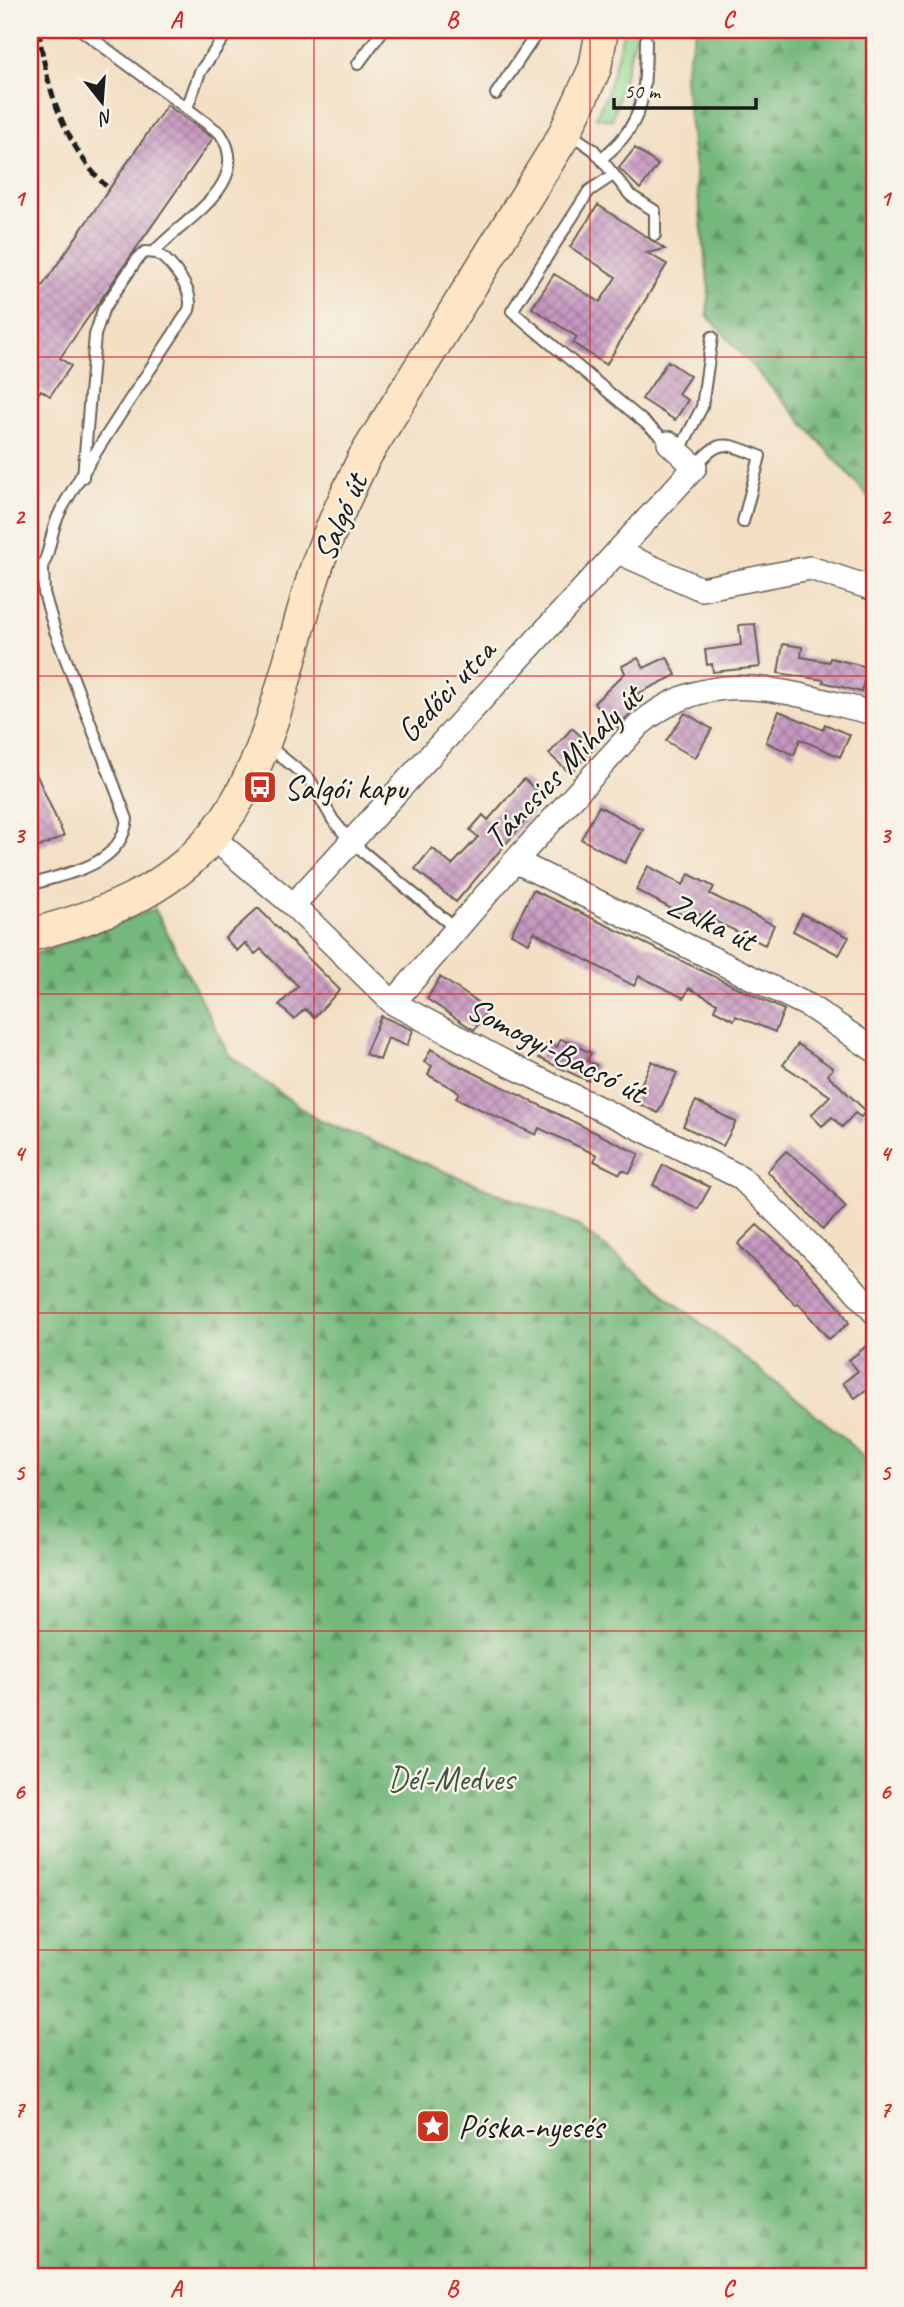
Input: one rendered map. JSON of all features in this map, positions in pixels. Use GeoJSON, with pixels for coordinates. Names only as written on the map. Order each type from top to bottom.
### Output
{"type":"FeatureCollection","features":[{"type":"Feature","properties":{"kind":"main road","name":"Salgó út"},"geometry":{"type":"LineString","coordinates":[[30,935],[101,914],[144,894],[185,864],[212,837],[239,799],[264,742],[319,560],[364,458],[565,131],[595,68],[602,30]]}},
{"type":"Feature","properties":{"kind":"street","name":"Gedőci utca"},"geometry":{"type":"LineString","coordinates":[[293,905],[618,552],[681,454]]}},
{"type":"Feature","properties":{"kind":"street"},"geometry":{"type":"LineString","coordinates":[[618,552],[701,589],[810,568],[874,589]]}},
{"type":"Feature","properties":{"kind":"street","name":"Táncsics Mihály út"},"geometry":{"type":"LineString","coordinates":[[393,1003],[515,861],[639,725],[662,705],[688,694],[727,687],[769,688],[874,713]]}},
{"type":"Feature","properties":{"kind":"street","name":"Somogyi-Bacsó út"},"geometry":{"type":"LineString","coordinates":[[212,837],[293,905],[393,1003],[512,1066],[740,1177],[848,1282],[874,1312]]}},
{"type":"Feature","properties":{"kind":"street","name":"Zalka út"},"geometry":{"type":"LineString","coordinates":[[515,861],[809,1006],[874,1051]]}},
{"type":"Feature","properties":{"kind":"lane"},"geometry":{"type":"LineString","coordinates":[[81,30],[220,133],[228,144],[231,167],[215,194],[153,252],[138,257],[98,323],[91,360],[83,477]]}},
{"type":"Feature","properties":{"kind":"lane"},"geometry":{"type":"LineString","coordinates":[[187,108],[200,72],[229,30]]}},
{"type":"Feature","properties":{"kind":"lane"},"geometry":{"type":"LineString","coordinates":[[358,64],[383,30]]}},
{"type":"Feature","properties":{"kind":"lane"},"geometry":{"type":"LineString","coordinates":[[496,94],[539,30]]}},
{"type":"Feature","properties":{"kind":"lane"},"geometry":{"type":"LineString","coordinates":[[602,158],[628,134],[641,108],[646,40]]}},
{"type":"Feature","properties":{"kind":"lane"},"geometry":{"type":"LineString","coordinates":[[565,131],[602,158],[630,195],[655,211],[655,235]]}},
{"type":"Feature","properties":{"kind":"lane"},"geometry":{"type":"LineString","coordinates":[[613,175],[589,191],[512,311],[681,454]]}},
{"type":"Feature","properties":{"kind":"lane"},"geometry":{"type":"LineString","coordinates":[[30,885],[94,864],[109,855],[122,841],[127,819],[55,631],[44,593],[43,569],[61,511],[191,306],[187,289],[167,261],[153,252]]}},
{"type":"Feature","properties":{"kind":"lane"},"geometry":{"type":"LineString","coordinates":[[681,454],[702,407],[712,337]]}},
{"type":"Feature","properties":{"kind":"lane"},"geometry":{"type":"LineString","coordinates":[[681,454],[727,445],[760,456],[743,522]]}},
{"type":"Feature","properties":{"kind":"lane"},"geometry":{"type":"LineString","coordinates":[[30,583],[43,569]]}},
{"type":"Feature","properties":{"kind":"lane"},"geometry":{"type":"LineString","coordinates":[[264,742],[310,780],[333,820],[351,842],[456,929]]}},
{"type":"Feature","properties":{"kind":"green space"},"geometry":{"type":"Polygon","coordinates":[[[624,30],[637,30],[612,120],[596,117],[607,94],[624,30]]]}},
{"type":"Feature","properties":{"kind":"green space"},"geometry":{"type":"Polygon","coordinates":[[[696,30],[874,30],[874,503],[707,315],[709,290],[684,74],[696,30]]]}},
{"type":"Feature","properties":{"kind":"green space","name":"Dél-Medves"},"geometry":{"type":"Polygon","coordinates":[[[155,909],[229,1055],[316,1119],[579,1226],[841,1435],[874,1468],[874,2277],[30,2277],[30,956],[155,909]]]}},
{"type":"Feature","properties":{"kind":"building"},"geometry":{"type":"Polygon","coordinates":[[[167,105],[213,138],[60,358],[71,366],[50,396],[41,390],[30,406],[30,304],[167,105]]]}},
{"type":"Feature","properties":{"kind":"building"},"geometry":{"type":"Polygon","coordinates":[[[635,148],[658,165],[640,189],[619,168],[635,148]]]}},
{"type":"Feature","properties":{"kind":"building"},"geometry":{"type":"Polygon","coordinates":[[[598,205],[665,249],[647,253],[667,264],[606,365],[573,343],[577,337],[532,308],[554,274],[600,302],[616,277],[570,247],[598,205]]]}},
{"type":"Feature","properties":{"kind":"building"},"geometry":{"type":"Polygon","coordinates":[[[668,361],[690,376],[678,394],[688,400],[675,420],[642,399],[668,361]]]}},
{"type":"Feature","properties":{"kind":"building"},"geometry":{"type":"Polygon","coordinates":[[[755,624],[760,667],[713,672],[712,664],[707,665],[705,650],[741,645],[739,625],[755,624]]]}},
{"type":"Feature","properties":{"kind":"building"},"geometry":{"type":"Polygon","coordinates":[[[783,644],[802,647],[801,657],[829,662],[830,658],[868,667],[861,692],[823,682],[824,680],[778,673],[783,644]]]}},
{"type":"Feature","properties":{"kind":"building"},"geometry":{"type":"Polygon","coordinates":[[[667,657],[676,675],[629,698],[638,706],[617,727],[594,703],[625,673],[622,666],[638,658],[644,668],[667,657]]]}},
{"type":"Feature","properties":{"kind":"building"},"geometry":{"type":"Polygon","coordinates":[[[779,711],[823,730],[825,724],[850,735],[840,757],[800,739],[794,755],[766,742],[779,711]]]}},
{"type":"Feature","properties":{"kind":"building"},"geometry":{"type":"Polygon","coordinates":[[[685,713],[712,729],[695,758],[666,741],[685,713]]]}},
{"type":"Feature","properties":{"kind":"building"},"geometry":{"type":"Polygon","coordinates":[[[572,728],[594,748],[570,773],[549,754],[572,728]]]}},
{"type":"Feature","properties":{"kind":"building"},"geometry":{"type":"Polygon","coordinates":[[[30,760],[64,836],[30,851],[30,760]]]}},
{"type":"Feature","properties":{"kind":"building"},"geometry":{"type":"Polygon","coordinates":[[[524,779],[545,798],[456,902],[415,869],[432,848],[452,865],[478,837],[470,830],[483,815],[488,820],[524,779]]]}},
{"type":"Feature","properties":{"kind":"building"},"geometry":{"type":"Polygon","coordinates":[[[599,806],[643,830],[625,863],[581,839],[599,806]]]}},
{"type":"Feature","properties":{"kind":"building"},"geometry":{"type":"Polygon","coordinates":[[[648,866],[683,885],[689,874],[714,887],[710,894],[774,925],[765,945],[700,914],[696,922],[636,890],[648,866]]]}},
{"type":"Feature","properties":{"kind":"building"},"geometry":{"type":"Polygon","coordinates":[[[533,890],[784,1010],[775,1032],[736,1016],[734,1020],[714,1010],[717,1003],[689,988],[684,998],[639,976],[634,986],[534,932],[529,943],[511,934],[533,890]]]}},
{"type":"Feature","properties":{"kind":"building"},"geometry":{"type":"Polygon","coordinates":[[[258,908],[340,990],[314,1017],[305,1009],[294,1019],[279,1005],[298,986],[261,949],[255,954],[245,943],[237,951],[225,938],[258,908]]]}},
{"type":"Feature","properties":{"kind":"building"},"geometry":{"type":"Polygon","coordinates":[[[802,914],[849,937],[839,955],[793,931],[802,914]]]}},
{"type":"Feature","properties":{"kind":"building"},"geometry":{"type":"Polygon","coordinates":[[[440,977],[488,1009],[474,1030],[427,999],[440,977]]]}},
{"type":"Feature","properties":{"kind":"building"},"geometry":{"type":"Polygon","coordinates":[[[381,1016],[413,1030],[407,1046],[388,1038],[380,1060],[365,1054],[381,1016]]]}},
{"type":"Feature","properties":{"kind":"building"},"geometry":{"type":"Polygon","coordinates":[[[561,1039],[591,1053],[587,1061],[596,1065],[588,1081],[539,1058],[548,1042],[557,1047],[561,1039]]]}},
{"type":"Feature","properties":{"kind":"building"},"geometry":{"type":"Polygon","coordinates":[[[798,1044],[833,1068],[828,1075],[866,1111],[861,1117],[855,1113],[842,1127],[832,1117],[822,1126],[811,1115],[830,1096],[783,1065],[798,1044]]]}},
{"type":"Feature","properties":{"kind":"building"},"geometry":{"type":"Polygon","coordinates":[[[431,1049],[454,1063],[639,1154],[630,1173],[622,1170],[620,1174],[594,1161],[597,1155],[539,1128],[536,1135],[456,1098],[459,1092],[428,1075],[432,1066],[424,1062],[431,1049]]]}},
{"type":"Feature","properties":{"kind":"building"},"geometry":{"type":"Polygon","coordinates":[[[652,1061],[677,1073],[658,1113],[633,1101],[652,1061]]]}},
{"type":"Feature","properties":{"kind":"building"},"geometry":{"type":"Polygon","coordinates":[[[696,1101],[736,1122],[723,1146],[683,1126],[696,1101]]]}},
{"type":"Feature","properties":{"kind":"building"},"geometry":{"type":"Polygon","coordinates":[[[786,1151],[817,1176],[846,1207],[823,1229],[767,1171],[786,1151]]]}},
{"type":"Feature","properties":{"kind":"building"},"geometry":{"type":"Polygon","coordinates":[[[663,1165],[710,1187],[698,1209],[653,1185],[663,1165]]]}},
{"type":"Feature","properties":{"kind":"building"},"geometry":{"type":"Polygon","coordinates":[[[757,1225],[798,1261],[841,1309],[849,1323],[829,1339],[798,1303],[796,1305],[738,1244],[757,1225]]]}},
{"type":"Feature","properties":{"kind":"building"},"geometry":{"type":"Polygon","coordinates":[[[874,1340],[874,1392],[870,1387],[855,1398],[843,1383],[858,1371],[849,1360],[874,1340]]]}},
{"type":"Feature","properties":{"kind":"railway"},"geometry":{"type":"LineString","coordinates":[[39,30],[46,72],[59,114],[79,153],[106,186]]}},
{"type":"Feature","properties":{"kind":"place","name":"Salgói kapu"},"geometry":{"type":"Point","coordinates":[260,787]}},
{"type":"Feature","properties":{"kind":"place","name":"Póska-nyesés"},"geometry":{"type":"Point","coordinates":[433,2126]}}]}
